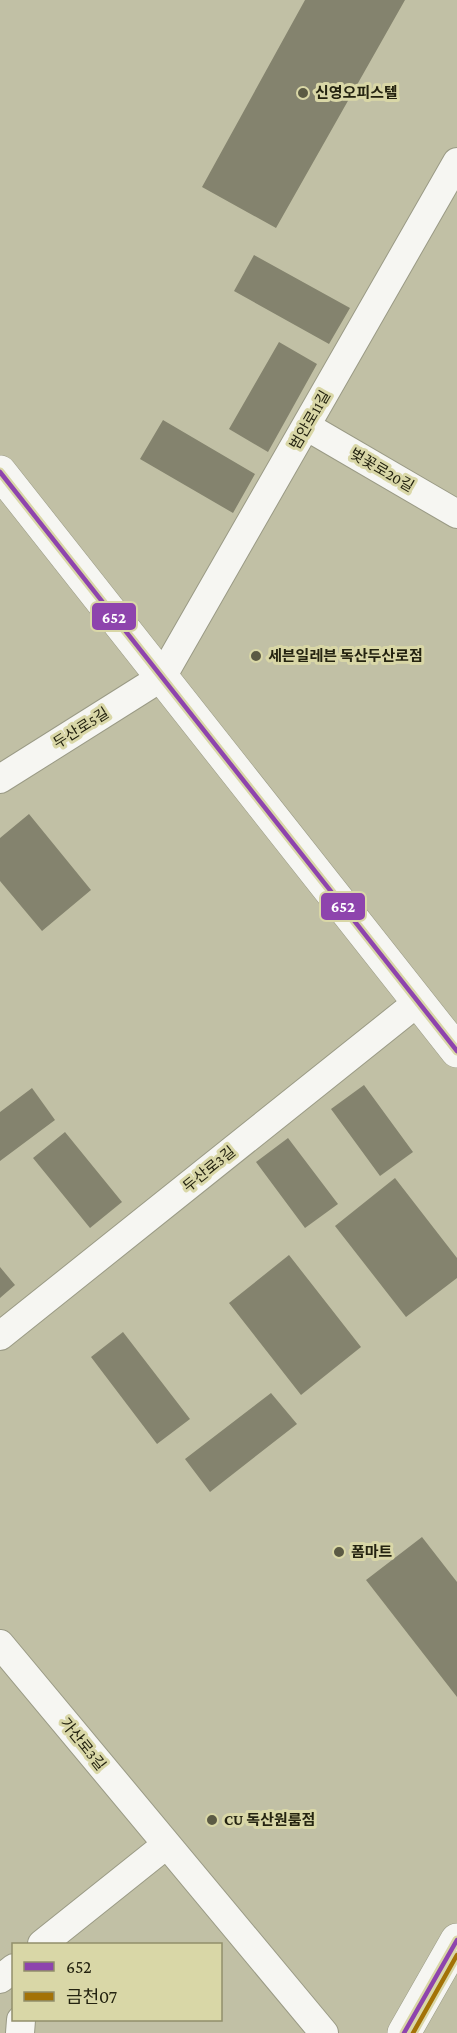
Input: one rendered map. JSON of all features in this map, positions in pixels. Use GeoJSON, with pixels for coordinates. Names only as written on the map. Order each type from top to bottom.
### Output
{"type":"FeatureCollection","features":[{"type":"Feature","properties":{"kind":"street","name":"범안로11길"},"geometry":{"type":"LineString","coordinates":[[162,677],[457,162]]}},
{"type":"Feature","properties":{"kind":"street","name":"벚꽃로20길"},"geometry":{"type":"LineString","coordinates":[[306,426],[457,514]]}},
{"type":"Feature","properties":{"kind":"street"},"geometry":{"type":"LineString","coordinates":[[0,472],[457,1051]]}},
{"type":"Feature","properties":{"kind":"street","name":"두산로5길"},"geometry":{"type":"LineString","coordinates":[[0,779],[162,677]]}},
{"type":"Feature","properties":{"kind":"street","name":"두산로3길"},"geometry":{"type":"LineString","coordinates":[[0,1336],[418,1002]]}},
{"type":"Feature","properties":{"kind":"street","name":"가산로3길"},"geometry":{"type":"LineString","coordinates":[[0,1644],[324,2033]]}},
{"type":"Feature","properties":{"kind":"street"},"geometry":{"type":"LineString","coordinates":[[43,1943],[166,1845]]}},
{"type":"Feature","properties":{"kind":"street"},"geometry":{"type":"LineString","coordinates":[[405,2033],[457,1940]]}},
{"type":"Feature","properties":{"kind":"street"},"geometry":{"type":"LineString","coordinates":[[0,1979],[12,1970]]}},
{"type":"Feature","properties":{"kind":"building","name":"신영오피스텔"},"geometry":{"type":"Polygon","coordinates":[[[305,0],[405,0],[276,228],[202,187],[305,0]]]}},
{"type":"Feature","properties":{"kind":"building"},"geometry":{"type":"Polygon","coordinates":[[[254,255],[350,308],[329,344],[234,291],[254,255]]]}},
{"type":"Feature","properties":{"kind":"building"},"geometry":{"type":"Polygon","coordinates":[[[279,342],[317,364],[268,452],[229,429],[279,342]]]}},
{"type":"Feature","properties":{"kind":"building"},"geometry":{"type":"Polygon","coordinates":[[[163,420],[255,474],[233,513],[140,459],[163,420]]]}},
{"type":"Feature","properties":{"kind":"building"},"geometry":{"type":"Polygon","coordinates":[[[29,814],[91,890],[42,931],[0,881],[0,838],[29,814]]]}},
{"type":"Feature","properties":{"kind":"building"},"geometry":{"type":"Polygon","coordinates":[[[364,1085],[413,1152],[380,1176],[331,1109],[364,1085]]]}},
{"type":"Feature","properties":{"kind":"building"},"geometry":{"type":"Polygon","coordinates":[[[32,1088],[55,1120],[0,1161],[0,1112],[32,1088]]]}},
{"type":"Feature","properties":{"kind":"building"},"geometry":{"type":"Polygon","coordinates":[[[65,1132],[122,1202],[90,1228],[33,1158],[65,1132]]]}},
{"type":"Feature","properties":{"kind":"building"},"geometry":{"type":"Polygon","coordinates":[[[288,1138],[338,1204],[305,1228],[256,1162],[288,1138]]]}},
{"type":"Feature","properties":{"kind":"building"},"geometry":{"type":"Polygon","coordinates":[[[395,1178],[457,1258],[457,1278],[406,1317],[335,1226],[395,1178]]]}},
{"type":"Feature","properties":{"kind":"building"},"geometry":{"type":"Polygon","coordinates":[[[289,1255],[361,1347],[301,1395],[229,1303],[289,1255]]]}},
{"type":"Feature","properties":{"kind":"building"},"geometry":{"type":"Polygon","coordinates":[[[0,1267],[15,1285],[0,1298],[0,1267]]]}},
{"type":"Feature","properties":{"kind":"building"},"geometry":{"type":"Polygon","coordinates":[[[123,1332],[190,1419],[157,1444],[91,1357],[123,1332]]]}},
{"type":"Feature","properties":{"kind":"building"},"geometry":{"type":"Polygon","coordinates":[[[271,1393],[297,1424],[210,1492],[185,1459],[271,1393]]]}},
{"type":"Feature","properties":{"kind":"building"},"geometry":{"type":"Polygon","coordinates":[[[422,1537],[457,1582],[457,1697],[366,1580],[422,1537]]]}},
{"type":"Feature","properties":{"kind":"transit line","name":"652"},"geometry":{"type":"LineString","coordinates":[[0,472],[457,1051]]}},
{"type":"Feature","properties":{"kind":"transit line","name":"652"},"geometry":{"type":"LineString","coordinates":[[404,2033],[457,1940]]}},
{"type":"Feature","properties":{"kind":"transit line","name":"금천07"},"geometry":{"type":"LineString","coordinates":[[413,2033],[457,1955]]}},
{"type":"Feature","properties":{"kind":"place","name":"신영오피스텔"},"geometry":{"type":"Point","coordinates":[303,93]}},
{"type":"Feature","properties":{"kind":"place","name":"세븐일레븐 독산두산로점"},"geometry":{"type":"Point","coordinates":[256,656]}},
{"type":"Feature","properties":{"kind":"place","name":"폼마트"},"geometry":{"type":"Point","coordinates":[339,1552]}},
{"type":"Feature","properties":{"kind":"place","name":"CU 독산원룸점"},"geometry":{"type":"Point","coordinates":[212,1820]}}]}
